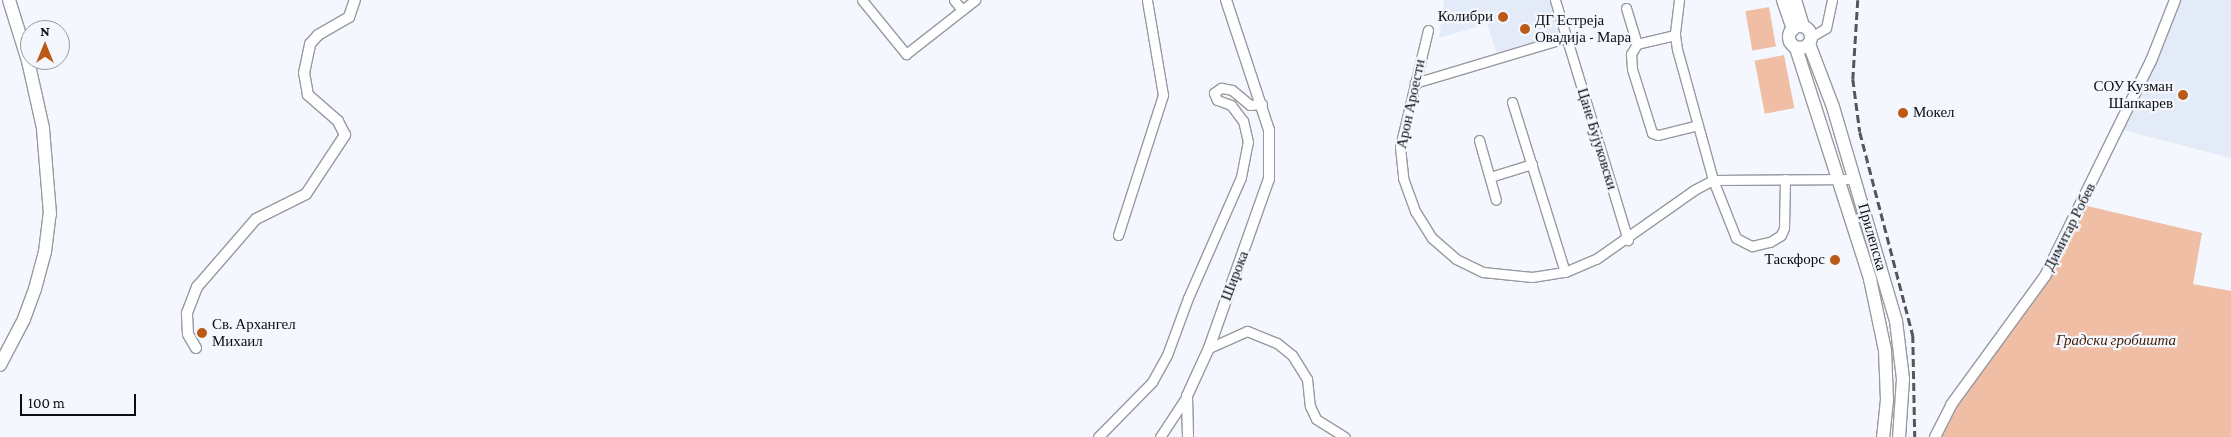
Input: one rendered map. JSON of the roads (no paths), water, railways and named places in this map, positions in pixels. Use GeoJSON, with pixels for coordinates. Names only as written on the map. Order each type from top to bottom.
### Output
{"type":"FeatureCollection","features":[{"type":"Feature","properties":{"kind":"main road"},"geometry":{"type":"LineString","coordinates":[[0,365],[24,319],[35,289],[45,252],[50,214],[43,128],[28,61],[9,0]]}},
{"type":"Feature","properties":{"kind":"main road"},"geometry":{"type":"LineString","coordinates":[[1783,0],[1798,28]]}},
{"type":"Feature","properties":{"kind":"main road"},"geometry":{"type":"LineString","coordinates":[[1795,0],[1798,28]]}},
{"type":"Feature","properties":{"kind":"main road","name":"Прилепска"},"geometry":{"type":"LineString","coordinates":[[1883,437],[1887,400],[1885,350],[1870,279],[1841,181],[1796,48],[1789,39],[1798,28],[1810,40],[1855,179],[1896,321],[1903,379],[1900,437]]}},
{"type":"Feature","properties":{"kind":"main road"},"geometry":{"type":"LineString","coordinates":[[1796,48],[1804,48],[1810,40]]}},
{"type":"Feature","properties":{"kind":"street"},"geometry":{"type":"LineString","coordinates":[[196,348],[188,334],[187,313],[197,287],[256,219],[306,194],[345,135],[338,121],[308,95],[304,73],[310,44],[318,35],[349,17],[355,0]]}},
{"type":"Feature","properties":{"kind":"street"},"geometry":{"type":"LineString","coordinates":[[862,0],[906,54],[975,0]]}},
{"type":"Feature","properties":{"kind":"street"},"geometry":{"type":"LineString","coordinates":[[954,0],[962,10]]}},
{"type":"Feature","properties":{"kind":"street"},"geometry":{"type":"LineString","coordinates":[[1118,235],[1163,95],[1147,0]]}},
{"type":"Feature","properties":{"kind":"street","name":"Широка"},"geometry":{"type":"LineString","coordinates":[[1160,437],[1187,396],[1209,348],[1269,179],[1269,130],[1262,104],[1226,0]]}},
{"type":"Feature","properties":{"kind":"street","name":"Цане Бујуковски"},"geometry":{"type":"LineString","coordinates":[[1555,0],[1628,240]]}},
{"type":"Feature","properties":{"kind":"street"},"geometry":{"type":"LineString","coordinates":[[1679,0],[1674,35],[1713,180],[1736,238],[1752,246],[1770,242],[1781,235],[1784,228],[1785,179]]}},
{"type":"Feature","properties":{"kind":"street"},"geometry":{"type":"LineString","coordinates":[[1810,40],[1826,28],[1832,0]]}},
{"type":"Feature","properties":{"kind":"street","name":"Димитар Робев"},"geometry":{"type":"LineString","coordinates":[[1935,437],[1951,405],[2046,276],[2152,61],[2175,0]]}},
{"type":"Feature","properties":{"kind":"street"},"geometry":{"type":"LineString","coordinates":[[1626,8],[1637,44]]}},
{"type":"Feature","properties":{"kind":"street","name":"Арон Ароести"},"geometry":{"type":"LineString","coordinates":[[1428,30],[1400,147],[1403,178],[1415,211],[1432,238],[1456,259],[1483,272],[1532,277],[1564,272],[1596,260],[1628,240],[1694,190],[1713,180],[1785,179],[1841,181],[1855,179]]}},
{"type":"Feature","properties":{"kind":"street"},"geometry":{"type":"LineString","coordinates":[[1674,35],[1637,44],[1631,54],[1632,70],[1652,133],[1658,135],[1698,125]]}},
{"type":"Feature","properties":{"kind":"street"},"geometry":{"type":"LineString","coordinates":[[1415,83],[1565,38]]}},
{"type":"Feature","properties":{"kind":"street"},"geometry":{"type":"LineString","coordinates":[[1098,437],[1152,382],[1167,355],[1188,298],[1241,177],[1248,142],[1243,121],[1231,105],[1217,100],[1214,93],[1221,88],[1232,90],[1250,105],[1262,104]]}},
{"type":"Feature","properties":{"kind":"street"},"geometry":{"type":"LineString","coordinates":[[1512,102],[1564,272]]}},
{"type":"Feature","properties":{"kind":"street"},"geometry":{"type":"LineString","coordinates":[[1478,140],[1496,200]]}},
{"type":"Feature","properties":{"kind":"street"},"geometry":{"type":"LineString","coordinates":[[1490,177],[1532,164]]}},
{"type":"Feature","properties":{"kind":"street"},"geometry":{"type":"LineString","coordinates":[[1209,348],[1247,332],[1277,343],[1292,355],[1307,379],[1310,406],[1316,419],[1345,437]]}},
{"type":"Feature","properties":{"kind":"street"},"geometry":{"type":"LineString","coordinates":[[1187,396],[1188,437]]}},
{"type":"Feature","properties":{"kind":"railway"},"geometry":{"type":"LineString","coordinates":[[1858,0],[1853,79],[1860,132],[1913,335],[1915,437]]}},
{"type":"Feature","properties":{"kind":"place","name":"Колибри"},"geometry":{"type":"Point","coordinates":[1503,17]}},
{"type":"Feature","properties":{"kind":"place","name":"ДГ Естреја Овадија - Мара"},"geometry":{"type":"Point","coordinates":[1525,29]}},
{"type":"Feature","properties":{"kind":"place","name":"СОУ Кузман Шапкарев"},"geometry":{"type":"Point","coordinates":[2183,95]}},
{"type":"Feature","properties":{"kind":"place","name":"Мокел"},"geometry":{"type":"Point","coordinates":[1903,113]}},
{"type":"Feature","properties":{"kind":"place","name":"Таскфорс"},"geometry":{"type":"Point","coordinates":[1835,260]}},
{"type":"Feature","properties":{"kind":"place","name":"Св. Архангел Михаил"},"geometry":{"type":"Point","coordinates":[202,333]}},
{"type":"Feature","properties":{"kind":"park label","name":"Градски гробишта"},"geometry":{"type":"Point","coordinates":[2116,341]}}]}
